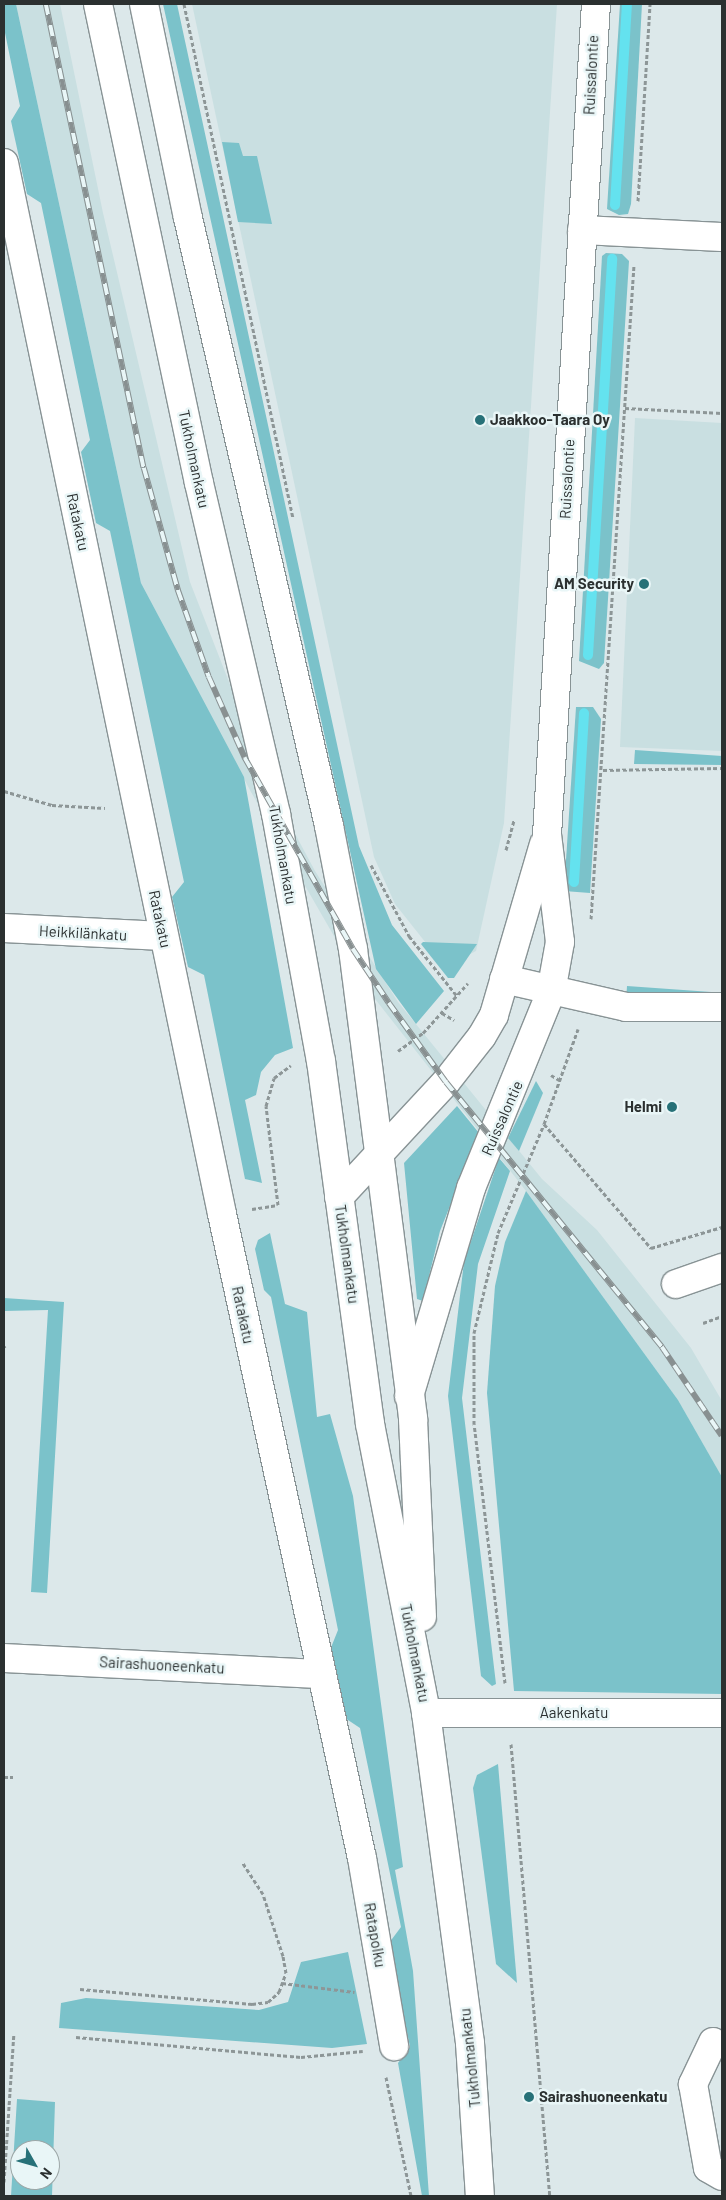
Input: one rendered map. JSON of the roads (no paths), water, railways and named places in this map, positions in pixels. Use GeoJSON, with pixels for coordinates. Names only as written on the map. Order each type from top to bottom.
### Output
{"type":"FeatureCollection","features":[{"type":"Feature","properties":{"kind":"street","name":"Tukholmankatu"},"geometry":{"type":"LineString","coordinates":[[98,4],[199,483],[276,814],[321,1061],[370,1424],[426,1713],[470,2043],[480,2196]]}},
{"type":"Feature","properties":{"kind":"street","name":"Tukholmankatu"},"geometry":{"type":"LineString","coordinates":[[144,4],[188,218],[330,826],[353,949],[409,1396],[426,1713]]}},
{"type":"Feature","properties":{"kind":"street","name":"Ruissalontie"},"geometry":{"type":"LineString","coordinates":[[409,1396],[471,1188],[551,992],[560,942],[546,835],[596,4]]}},
{"type":"Feature","properties":{"kind":"street","name":"Ratakatu"},"geometry":{"type":"LineString","coordinates":[[4,163],[163,936],[319,1674]]}},
{"type":"Feature","properties":{"kind":"street"},"geometry":{"type":"LineString","coordinates":[[582,230],[722,238]]}},
{"type":"Feature","properties":{"kind":"street","name":"Ruissalontie"},"geometry":{"type":"LineString","coordinates":[[339,1197],[468,1057],[494,1015],[546,835]]}},
{"type":"Feature","properties":{"kind":"street","name":"Heikkilänkatu"},"geometry":{"type":"LineString","coordinates":[[4,928],[163,936]]}},
{"type":"Feature","properties":{"kind":"street"},"geometry":{"type":"LineString","coordinates":[[504,979],[551,992],[626,1007],[722,1007]]}},
{"type":"Feature","properties":{"kind":"street"},"geometry":{"type":"LineString","coordinates":[[676,1284],[722,1268]]}},
{"type":"Feature","properties":{"kind":"street","name":"Sairashuoneenkatu"},"geometry":{"type":"LineString","coordinates":[[4,1658],[319,1674]]}},
{"type":"Feature","properties":{"kind":"street","name":"Ratapolku"},"geometry":{"type":"LineString","coordinates":[[319,1674],[362,1858],[384,2048]]}},
{"type":"Feature","properties":{"kind":"street","name":"Aakenkatu"},"geometry":{"type":"LineString","coordinates":[[426,1713],[722,1712]]}},
{"type":"Feature","properties":{"kind":"street"},"geometry":{"type":"LineString","coordinates":[[713,2042],[693,2084],[708,2168],[722,2176]]}},
{"type":"Feature","properties":{"kind":"waterway"},"geometry":{"type":"LineString","coordinates":[[615,205],[627,4]]}},
{"type":"Feature","properties":{"kind":"waterway"},"geometry":{"type":"LineString","coordinates":[[588,655],[612,259]]}},
{"type":"Feature","properties":{"kind":"waterway"},"geometry":{"type":"LineString","coordinates":[[574,882],[584,713]]}},
{"type":"Feature","properties":{"kind":"railway"},"geometry":{"type":"LineString","coordinates":[[46,4],[144,468],[178,590],[209,677],[245,758],[353,949],[389,1003],[446,1082],[662,1347],[722,1436]]}},
{"type":"Feature","properties":{"kind":"place","name":"Jaakkoo-Taara Oy"},"geometry":{"type":"Point","coordinates":[480,420]}},
{"type":"Feature","properties":{"kind":"place","name":"AM Security"},"geometry":{"type":"Point","coordinates":[644,584]}},
{"type":"Feature","properties":{"kind":"place","name":"Helmi"},"geometry":{"type":"Point","coordinates":[672,1107]}},
{"type":"Feature","properties":{"kind":"place","name":"Sairashuoneenkatu"},"geometry":{"type":"Point","coordinates":[529,2097]}}]}
